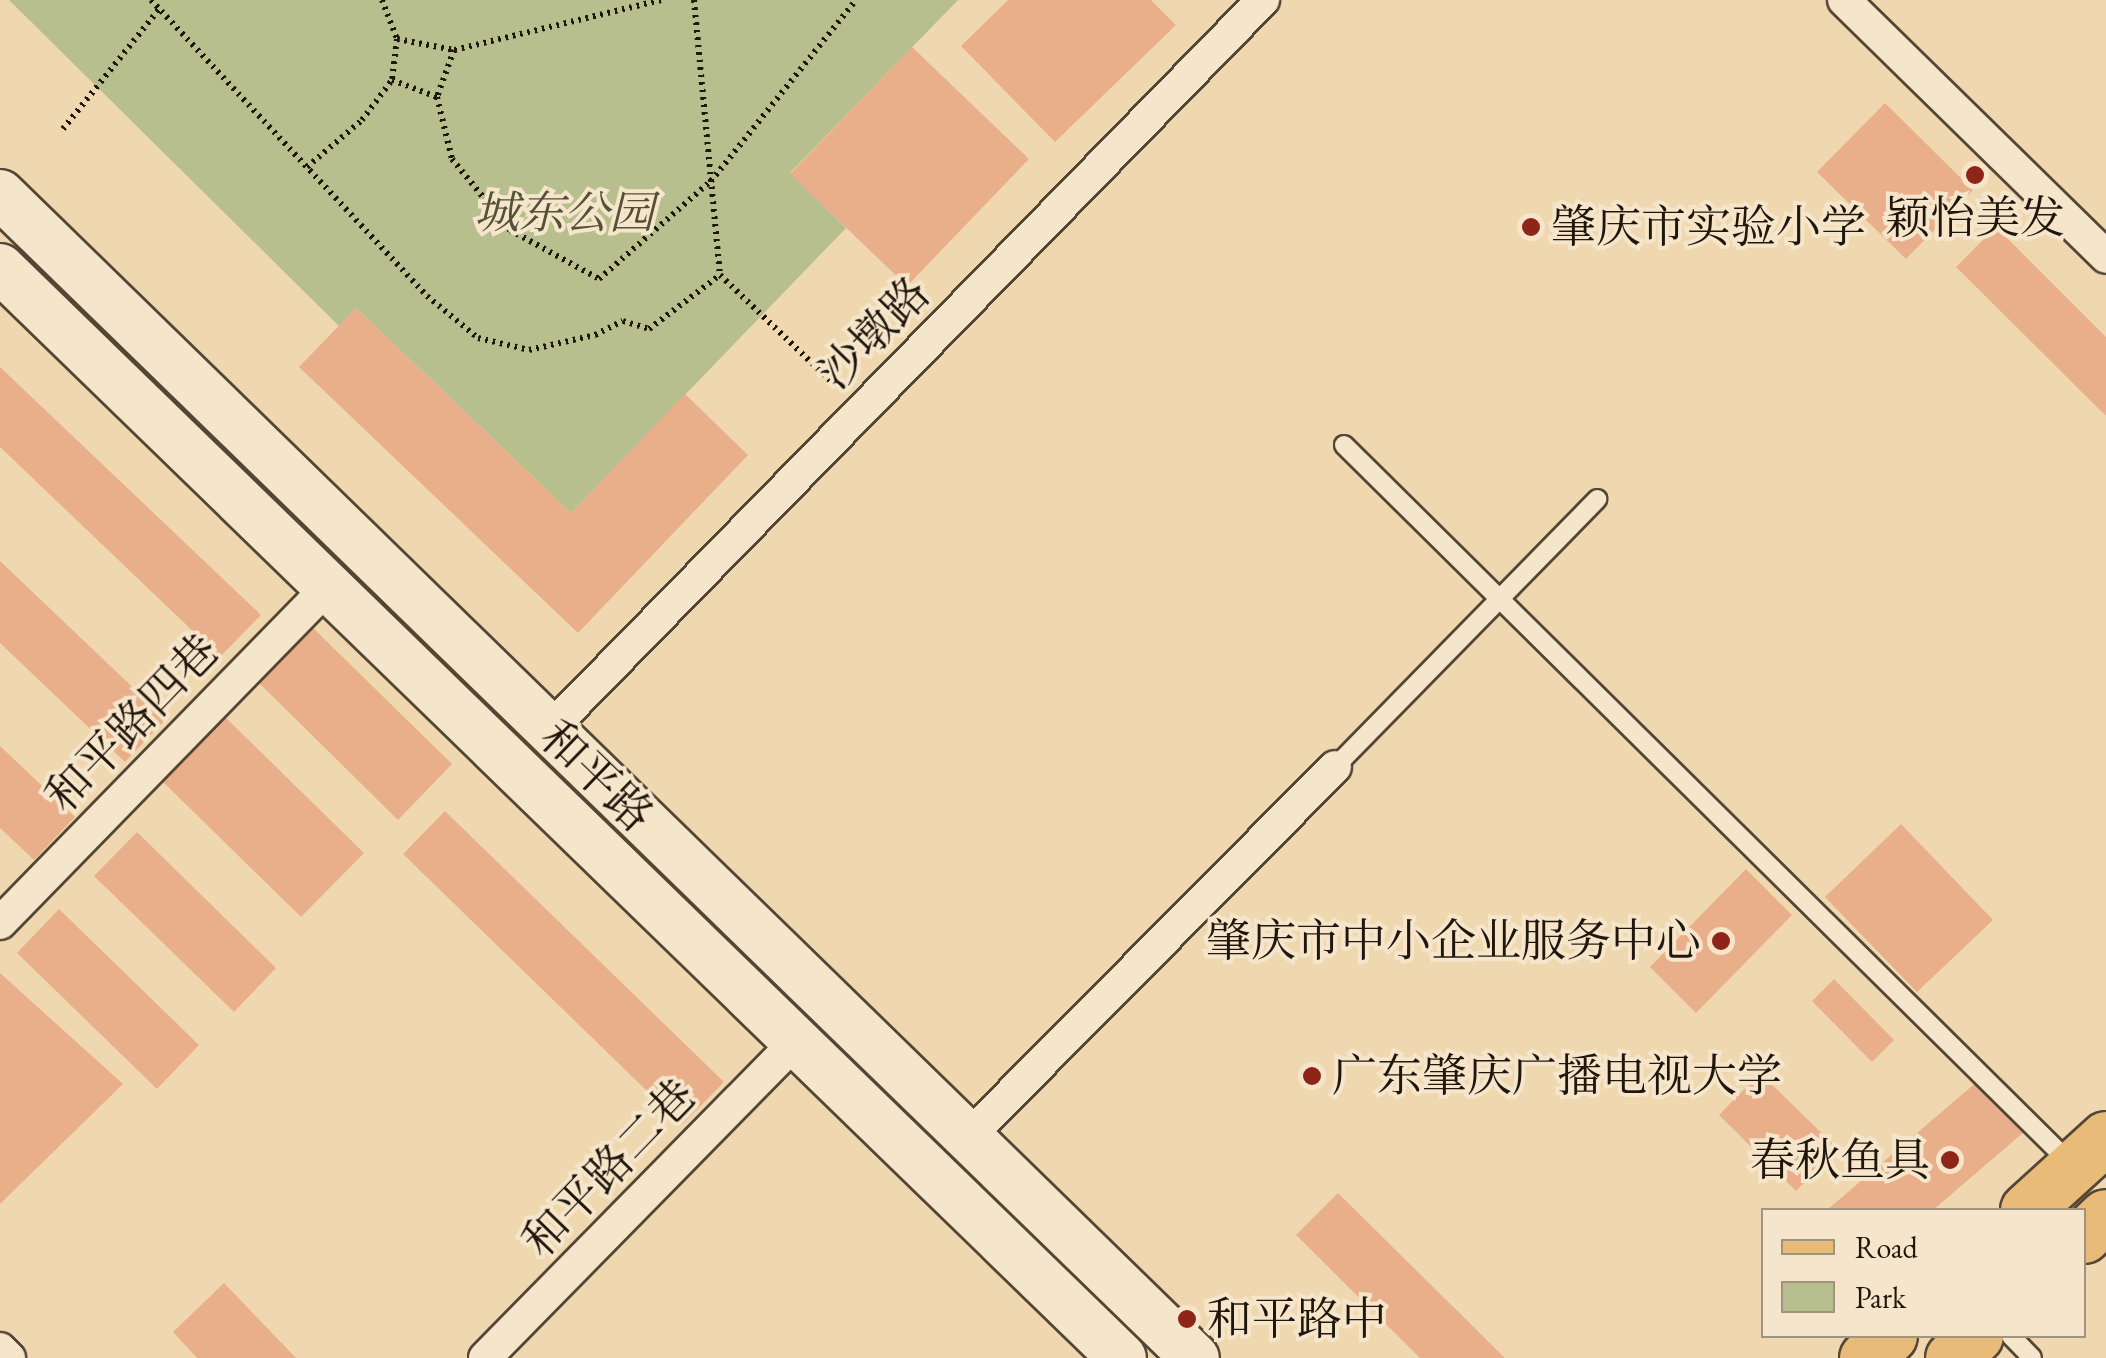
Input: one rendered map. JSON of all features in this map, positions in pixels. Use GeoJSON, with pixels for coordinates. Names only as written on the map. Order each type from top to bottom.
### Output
{"type":"FeatureCollection","features":[{"type":"Feature","properties":{"kind":"main road","name":"和平路"},"geometry":{"type":"LineString","coordinates":[[0,194],[1195,1358]]}},
{"type":"Feature","properties":{"kind":"main road","name":"和平路"},"geometry":{"type":"LineString","coordinates":[[0,268],[1122,1358]]}},
{"type":"Feature","properties":{"kind":"main road"},"geometry":{"type":"LineString","coordinates":[[2029,1208],[2090,1152]]}},
{"type":"Feature","properties":{"kind":"main road"},"geometry":{"type":"LineString","coordinates":[[2086,1234],[2106,1216]]}},
{"type":"Feature","properties":{"kind":"main road"},"geometry":{"type":"LineString","coordinates":[[1866,1358],[1889,1338]]}},
{"type":"Feature","properties":{"kind":"main road"},"geometry":{"type":"LineString","coordinates":[[1952,1358],[1975,1338]]}},
{"type":"Feature","properties":{"kind":"street","name":"沙墩路"},"geometry":{"type":"LineString","coordinates":[[550,729],[1263,0]]}},
{"type":"Feature","properties":{"kind":"street"},"geometry":{"type":"LineString","coordinates":[[1844,0],[2106,257]]}},
{"type":"Feature","properties":{"kind":"street","name":"和平路四巷"},"geometry":{"type":"LineString","coordinates":[[0,923],[328,587]]}},
{"type":"Feature","properties":{"kind":"street"},"geometry":{"type":"LineString","coordinates":[[968,1137],[1335,767]]}},
{"type":"Feature","properties":{"kind":"street","name":"和平路二巷"},"geometry":{"type":"LineString","coordinates":[[485,1358],[796,1041]]}},
{"type":"Feature","properties":{"kind":"street"},"geometry":{"type":"LineString","coordinates":[[0,1348],[9,1358]]}},
{"type":"Feature","properties":{"kind":"lane"},"geometry":{"type":"LineString","coordinates":[[1344,445],[1499,599],[2090,1152]]}},
{"type":"Feature","properties":{"kind":"lane"},"geometry":{"type":"LineString","coordinates":[[1335,767],[1596,499]]}},
{"type":"Feature","properties":{"kind":"lane"},"geometry":{"type":"LineString","coordinates":[[2012,1338],[2032,1358]]}},
{"type":"Feature","properties":{"kind":"path"},"geometry":{"type":"LineString","coordinates":[[151,0],[427,296],[478,338],[529,350],[595,335],[623,321],[649,330],[720,275]]}},
{"type":"Feature","properties":{"kind":"path"},"geometry":{"type":"LineString","coordinates":[[307,167],[362,120],[392,80],[397,39],[382,0]]}},
{"type":"Feature","properties":{"kind":"path"},"geometry":{"type":"LineString","coordinates":[[397,39],[454,50],[661,0]]}},
{"type":"Feature","properties":{"kind":"path"},"geometry":{"type":"LineString","coordinates":[[694,0],[720,275],[862,410]]}},
{"type":"Feature","properties":{"kind":"path"},"geometry":{"type":"LineString","coordinates":[[454,50],[437,98],[452,160],[510,230],[599,279],[712,182],[856,0]]}},
{"type":"Feature","properties":{"kind":"path"},"geometry":{"type":"LineString","coordinates":[[63,129],[160,9]]}},
{"type":"Feature","properties":{"kind":"path"},"geometry":{"type":"LineString","coordinates":[[392,80],[437,98]]}},
{"type":"Feature","properties":{"kind":"green space","name":"城东公园"},"geometry":{"type":"Polygon","coordinates":[[[9,0],[958,0],[790,173],[846,228],[571,513],[356,308],[339,326],[9,0]]]}},
{"type":"Feature","properties":{"kind":"building"},"geometry":{"type":"Polygon","coordinates":[[[1008,0],[1151,0],[1176,25],[1055,142],[961,46],[1008,0]]]}},
{"type":"Feature","properties":{"kind":"building"},"geometry":{"type":"Polygon","coordinates":[[[912,47],[1029,159],[907,286],[790,174],[912,47]]]}},
{"type":"Feature","properties":{"kind":"building"},"geometry":{"type":"Polygon","coordinates":[[[1885,103],[1973,190],[1906,259],[1817,172],[1885,103]]]}},
{"type":"Feature","properties":{"kind":"building"},"geometry":{"type":"Polygon","coordinates":[[[1996,227],[2106,337],[2106,416],[1956,267],[1996,227]]]}},
{"type":"Feature","properties":{"kind":"building"},"geometry":{"type":"Polygon","coordinates":[[[356,308],[571,513],[685,394],[748,455],[578,633],[299,367],[356,308]]]}},
{"type":"Feature","properties":{"kind":"building"},"geometry":{"type":"Polygon","coordinates":[[[0,367],[261,615],[220,657],[0,447],[0,367]]]}},
{"type":"Feature","properties":{"kind":"building"},"geometry":{"type":"Polygon","coordinates":[[[0,561],[166,719],[125,762],[0,643],[0,561]]]}},
{"type":"Feature","properties":{"kind":"building"},"geometry":{"type":"Polygon","coordinates":[[[310,625],[452,764],[398,820],[256,680],[310,625]]]}},
{"type":"Feature","properties":{"kind":"building"},"geometry":{"type":"Polygon","coordinates":[[[223,715],[364,853],[301,917],[160,779],[223,715]]]}},
{"type":"Feature","properties":{"kind":"building"},"geometry":{"type":"Polygon","coordinates":[[[0,746],[75,817],[34,860],[0,828],[0,746]]]}},
{"type":"Feature","properties":{"kind":"building"},"geometry":{"type":"Polygon","coordinates":[[[445,811],[724,1082],[682,1125],[403,854],[445,811]]]}},
{"type":"Feature","properties":{"kind":"building"},"geometry":{"type":"Polygon","coordinates":[[[1901,824],[1993,920],[1917,992],[1825,897],[1901,824]]]}},
{"type":"Feature","properties":{"kind":"building"},"geometry":{"type":"Polygon","coordinates":[[[137,832],[276,968],[234,1012],[94,876],[137,832]]]}},
{"type":"Feature","properties":{"kind":"building","name":"肇庆市中小企业服务中心"},"geometry":{"type":"Polygon","coordinates":[[[1746,869],[1792,915],[1696,1013],[1650,967],[1746,869]]]}},
{"type":"Feature","properties":{"kind":"building"},"geometry":{"type":"Polygon","coordinates":[[[59,909],[199,1045],[157,1089],[17,953],[59,909]]]}},
{"type":"Feature","properties":{"kind":"building"},"geometry":{"type":"Polygon","coordinates":[[[0,973],[123,1084],[0,1204],[0,973]]]}},
{"type":"Feature","properties":{"kind":"building"},"geometry":{"type":"Polygon","coordinates":[[[1834,979],[1894,1040],[1872,1062],[1812,1001],[1834,979]]]}},
{"type":"Feature","properties":{"kind":"building"},"geometry":{"type":"Polygon","coordinates":[[[1760,1073],[1838,1149],[1796,1191],[1719,1115],[1760,1073]]]}},
{"type":"Feature","properties":{"kind":"building"},"geometry":{"type":"Polygon","coordinates":[[[1979,1080],[2024,1132],[1935,1208],[1829,1208],[1979,1080]]]}},
{"type":"Feature","properties":{"kind":"building"},"geometry":{"type":"Polygon","coordinates":[[[1338,1193],[1505,1358],[1420,1358],[1296,1235],[1338,1193]]]}},
{"type":"Feature","properties":{"kind":"building"},"geometry":{"type":"Polygon","coordinates":[[[224,1283],[296,1358],[197,1358],[173,1332],[224,1283]]]}},
{"type":"Feature","properties":{"kind":"place","name":"颖怡美发"},"geometry":{"type":"Point","coordinates":[1975,175]}},
{"type":"Feature","properties":{"kind":"place","name":"肇庆市实验小学"},"geometry":{"type":"Point","coordinates":[1531,227]}},
{"type":"Feature","properties":{"kind":"place","name":"肇庆市中小企业服务中心"},"geometry":{"type":"Point","coordinates":[1721,941]}},
{"type":"Feature","properties":{"kind":"place","name":"广东肇庆广播电视大学"},"geometry":{"type":"Point","coordinates":[1312,1076]}},
{"type":"Feature","properties":{"kind":"place","name":"春秋鱼具"},"geometry":{"type":"Point","coordinates":[1950,1160]}},
{"type":"Feature","properties":{"kind":"place","name":"和平路中"},"geometry":{"type":"Point","coordinates":[1187,1319]}}]}
